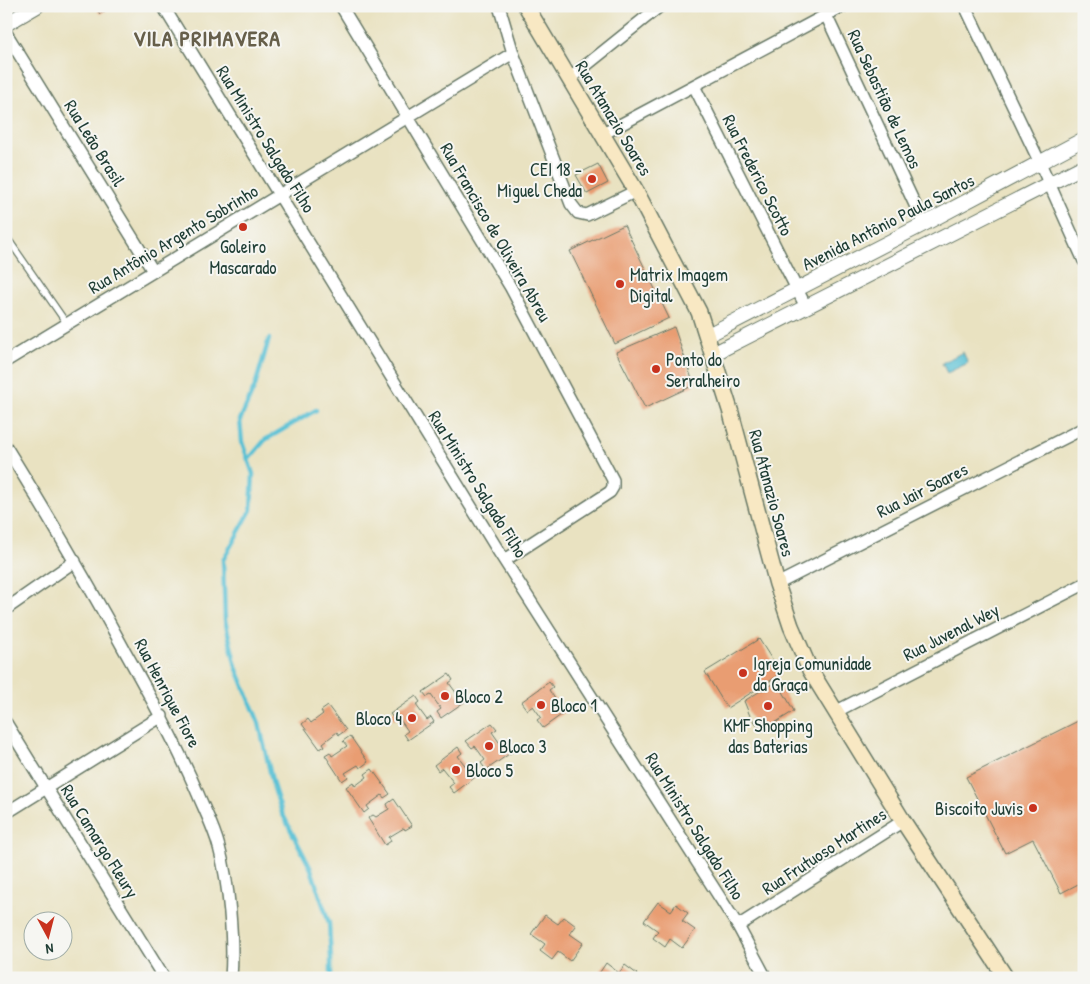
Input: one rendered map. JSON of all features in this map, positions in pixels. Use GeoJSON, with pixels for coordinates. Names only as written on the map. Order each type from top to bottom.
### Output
{"type":"FeatureCollection","features":[{"type":"Feature","properties":{"kind":"main road","name":"Rua Atanazio Soares"},"geometry":{"type":"LineString","coordinates":[[526,6],[636,191],[692,296],[708,335],[777,584],[791,626],[810,670],[903,821],[1006,978]]}},
{"type":"Feature","properties":{"kind":"street"},"geometry":{"type":"LineString","coordinates":[[6,24],[37,6]]}},
{"type":"Feature","properties":{"kind":"street","name":"Rua Ministro Salgado Filho"},"geometry":{"type":"LineString","coordinates":[[164,6],[505,560],[738,926],[766,978]]}},
{"type":"Feature","properties":{"kind":"street","name":"Rua Francisco de Oliveira Abreu"},"geometry":{"type":"LineString","coordinates":[[341,6],[511,288],[613,480],[614,487],[610,492],[505,560]]}},
{"type":"Feature","properties":{"kind":"street"},"geometry":{"type":"LineString","coordinates":[[498,6],[513,53],[571,204],[578,213],[587,215],[636,191]]}},
{"type":"Feature","properties":{"kind":"street"},"geometry":{"type":"LineString","coordinates":[[569,79],[660,6]]}},
{"type":"Feature","properties":{"kind":"street"},"geometry":{"type":"LineString","coordinates":[[602,134],[843,6]]}},
{"type":"Feature","properties":{"kind":"street"},"geometry":{"type":"LineString","coordinates":[[965,6],[1040,163],[1084,261]]}},
{"type":"Feature","properties":{"kind":"street","name":"Rua Sebastião de Lemos"},"geometry":{"type":"LineString","coordinates":[[826,16],[924,224]]}},
{"type":"Feature","properties":{"kind":"street","name":"Rua Leão Brasil"},"geometry":{"type":"LineString","coordinates":[[6,34],[153,272]]}},
{"type":"Feature","properties":{"kind":"street","name":"Rua Antônio Argento Sobrinho"},"geometry":{"type":"LineString","coordinates":[[6,361],[513,53]]}},
{"type":"Feature","properties":{"kind":"street","name":"Rua Frederico Scotto"},"geometry":{"type":"LineString","coordinates":[[694,86],[806,307]]}},
{"type":"Feature","properties":{"kind":"street","name":"Avenida Antônio Paula Santos"},"geometry":{"type":"LineString","coordinates":[[708,335],[1084,139]]}},
{"type":"Feature","properties":{"kind":"street"},"geometry":{"type":"LineString","coordinates":[[713,354],[1050,185],[1084,166]]}},
{"type":"Feature","properties":{"kind":"street","name":"Rua Jair Soares"},"geometry":{"type":"LineString","coordinates":[[777,584],[1084,428]]}},
{"type":"Feature","properties":{"kind":"street","name":"Rua Henrique Fiore"},"geometry":{"type":"LineString","coordinates":[[6,447],[75,561],[162,716],[185,762],[219,847],[229,917],[232,959],[231,978]]}},
{"type":"Feature","properties":{"kind":"street"},"geometry":{"type":"LineString","coordinates":[[6,609],[75,561]]}},
{"type":"Feature","properties":{"kind":"street","name":"Rua Juvenal Wey"},"geometry":{"type":"LineString","coordinates":[[835,712],[1084,584]]}},
{"type":"Feature","properties":{"kind":"street"},"geometry":{"type":"LineString","coordinates":[[6,813],[162,716]]}},
{"type":"Feature","properties":{"kind":"street","name":"Rua Camargo Fleury"},"geometry":{"type":"LineString","coordinates":[[6,723],[164,978]]}},
{"type":"Feature","properties":{"kind":"street","name":"Rua Frutuoso Martines"},"geometry":{"type":"LineString","coordinates":[[738,926],[903,821]]}},
{"type":"Feature","properties":{"kind":"lane"},"geometry":{"type":"LineString","coordinates":[[6,236],[67,324]]}},
{"type":"Feature","properties":{"kind":"water"},"geometry":{"type":"Polygon","coordinates":[[[963,352],[968,363],[947,373],[942,363],[963,352]]]}},
{"type":"Feature","properties":{"kind":"building"},"geometry":{"type":"Polygon","coordinates":[[[95,6],[112,6],[100,14],[95,6]]]}},
{"type":"Feature","properties":{"kind":"building","name":"CEI 18 - Miguel Cheda"},"geometry":{"type":"Polygon","coordinates":[[[598,164],[608,183],[587,194],[576,175],[598,164]]]}},
{"type":"Feature","properties":{"kind":"building","name":"Matrix Imagem Digital"},"geometry":{"type":"Polygon","coordinates":[[[624,225],[669,318],[615,344],[570,251],[624,225]]]}},
{"type":"Feature","properties":{"kind":"building","name":"Ponto do Serralheiro"},"geometry":{"type":"Polygon","coordinates":[[[674,327],[694,385],[645,408],[616,352],[674,327]]]}},
{"type":"Feature","properties":{"kind":"building","name":"Igreja Comunidade da Graça"},"geometry":{"type":"Polygon","coordinates":[[[759,639],[781,674],[727,708],[705,672],[759,639]]]}},
{"type":"Feature","properties":{"kind":"building","name":"Bloco 2"},"geometry":{"type":"Polygon","coordinates":[[[449,674],[453,680],[449,683],[460,698],[464,695],[467,700],[441,718],[437,712],[441,709],[431,695],[427,697],[423,692],[449,674]]]}},
{"type":"Feature","properties":{"kind":"building","name":"KMF Shopping das Baterias"},"geometry":{"type":"Polygon","coordinates":[[[777,681],[794,711],[762,731],[750,716],[744,701],[777,681]]]}},
{"type":"Feature","properties":{"kind":"building","name":"Bloco 1"},"geometry":{"type":"Polygon","coordinates":[[[549,682],[553,687],[549,690],[560,706],[564,704],[568,710],[543,728],[537,720],[541,717],[533,706],[527,710],[521,702],[549,682]]]}},
{"type":"Feature","properties":{"kind":"building","name":"Bloco 4"},"geometry":{"type":"Polygon","coordinates":[[[416,696],[420,702],[416,705],[427,720],[431,717],[434,722],[408,740],[404,734],[408,731],[398,717],[394,719],[390,714],[416,696]]]}},
{"type":"Feature","properties":{"kind":"building"},"geometry":{"type":"Polygon","coordinates":[[[328,706],[346,730],[339,735],[337,732],[323,743],[325,746],[320,749],[302,724],[308,719],[311,723],[323,714],[321,711],[328,706]]]}},
{"type":"Feature","properties":{"kind":"building","name":"Biscoito Juvis"},"geometry":{"type":"Polygon","coordinates":[[[1084,718],[1084,886],[1082,882],[1061,893],[1033,839],[1005,853],[966,777],[1084,718]]]}},
{"type":"Feature","properties":{"kind":"building","name":"Bloco 3"},"geometry":{"type":"Polygon","coordinates":[[[492,723],[497,729],[492,732],[504,749],[508,746],[512,752],[486,770],[481,763],[485,760],[475,746],[472,748],[466,741],[492,723]]]}},
{"type":"Feature","properties":{"kind":"building"},"geometry":{"type":"Polygon","coordinates":[[[350,736],[368,762],[360,768],[358,765],[345,773],[348,777],[342,781],[325,755],[330,752],[332,756],[347,746],[343,741],[350,736]]]}},
{"type":"Feature","properties":{"kind":"building","name":"Bloco 5"},"geometry":{"type":"Polygon","coordinates":[[[458,747],[462,753],[458,756],[470,772],[474,770],[478,775],[454,793],[449,787],[454,783],[442,768],[438,771],[434,765],[458,747]]]}},
{"type":"Feature","properties":{"kind":"building"},"geometry":{"type":"Polygon","coordinates":[[[372,769],[390,794],[384,798],[382,795],[367,806],[369,809],[364,813],[346,787],[353,782],[355,786],[367,777],[365,774],[372,769]]]}},
{"type":"Feature","properties":{"kind":"building"},"geometry":{"type":"Polygon","coordinates":[[[394,799],[412,826],[405,830],[404,828],[389,837],[391,841],[385,845],[368,818],[373,815],[376,817],[389,809],[387,804],[394,799]]]}},
{"type":"Feature","properties":{"kind":"building"},"geometry":{"type":"Polygon","coordinates":[[[658,902],[671,911],[676,904],[688,913],[682,921],[695,930],[682,948],[670,939],[665,947],[653,938],[658,931],[644,921],[658,902]]]}},
{"type":"Feature","properties":{"kind":"building"},"geometry":{"type":"Polygon","coordinates":[[[545,915],[558,924],[564,917],[576,926],[570,934],[583,943],[570,961],[558,952],[552,960],[540,951],[545,944],[531,934],[545,915]]]}},
{"type":"Feature","properties":{"kind":"building"},"geometry":{"type":"Polygon","coordinates":[[[606,963],[619,973],[625,965],[637,974],[634,978],[596,978],[606,963]]]}},
{"type":"Feature","properties":{"kind":"waterway"},"geometry":{"type":"LineString","coordinates":[[269,339],[255,386],[240,420],[242,442],[253,474],[251,510],[223,560],[225,620],[236,667],[259,723],[273,785],[282,813],[311,869],[329,923],[331,978]]}},
{"type":"Feature","properties":{"kind":"waterway"},"geometry":{"type":"LineString","coordinates":[[248,460],[265,440],[316,410]]}},
{"type":"Feature","properties":{"kind":"place","name":"CEI 18 - Miguel Cheda"},"geometry":{"type":"Point","coordinates":[592,179]}},
{"type":"Feature","properties":{"kind":"place","name":"Goleiro Mascarado"},"geometry":{"type":"Point","coordinates":[243,227]}},
{"type":"Feature","properties":{"kind":"place","name":"Matrix Imagem Digital"},"geometry":{"type":"Point","coordinates":[620,284]}},
{"type":"Feature","properties":{"kind":"place","name":"Ponto do Serralheiro"},"geometry":{"type":"Point","coordinates":[656,369]}},
{"type":"Feature","properties":{"kind":"place","name":"Igreja Comunidade da Graça"},"geometry":{"type":"Point","coordinates":[743,673]}},
{"type":"Feature","properties":{"kind":"place","name":"Bloco 2"},"geometry":{"type":"Point","coordinates":[445,696]}},
{"type":"Feature","properties":{"kind":"place","name":"Bloco 1"},"geometry":{"type":"Point","coordinates":[541,705]}},
{"type":"Feature","properties":{"kind":"place","name":"KMF Shopping das Baterias"},"geometry":{"type":"Point","coordinates":[768,706]}},
{"type":"Feature","properties":{"kind":"place","name":"Bloco 4"},"geometry":{"type":"Point","coordinates":[412,718]}},
{"type":"Feature","properties":{"kind":"place","name":"Bloco 3"},"geometry":{"type":"Point","coordinates":[489,746]}},
{"type":"Feature","properties":{"kind":"place","name":"Bloco 5"},"geometry":{"type":"Point","coordinates":[456,770]}},
{"type":"Feature","properties":{"kind":"place","name":"Biscoito Juvis"},"geometry":{"type":"Point","coordinates":[1033,808]}},
{"type":"Feature","properties":{"kind":"district","name":"VILA PRIMAVERA"},"geometry":{"type":"Point","coordinates":[207,38]}}]}
